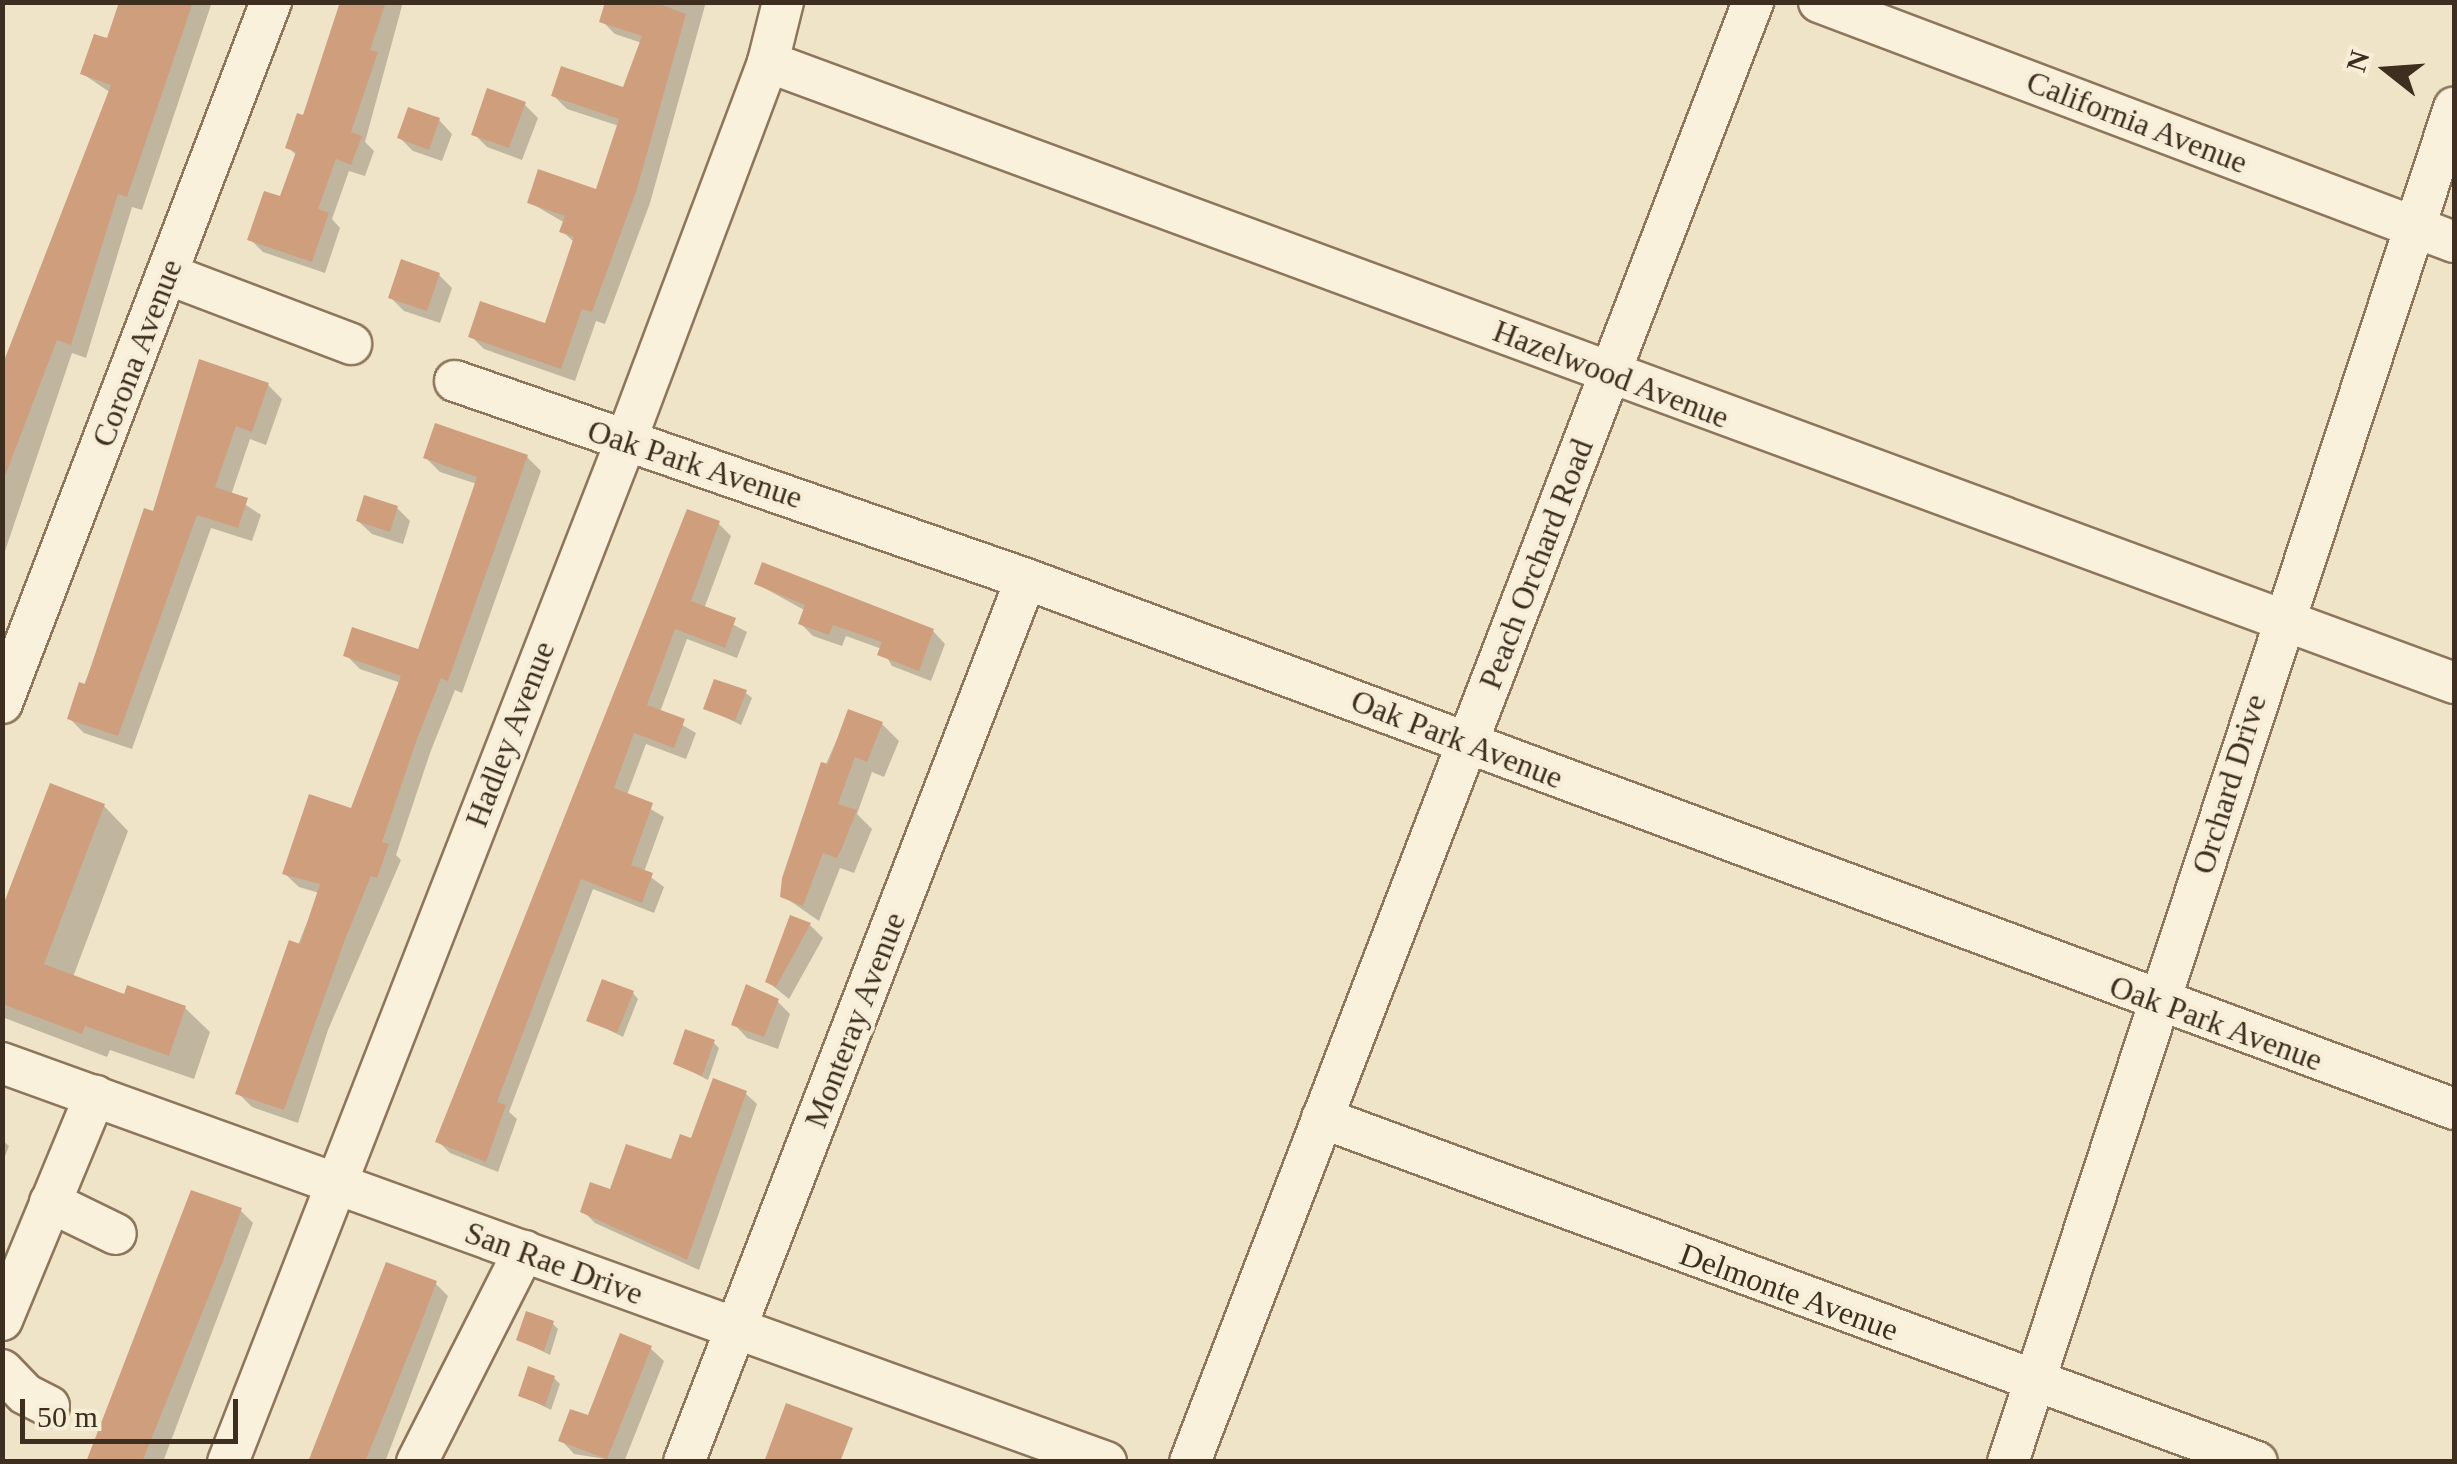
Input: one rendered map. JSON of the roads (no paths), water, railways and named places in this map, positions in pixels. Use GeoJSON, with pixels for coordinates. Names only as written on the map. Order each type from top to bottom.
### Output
{"type":"FeatureCollection","features":[{"type":"Feature","properties":{"kind":"street","name":"Corona Avenue"},"geometry":{"type":"LineString","coordinates":[[2,703],[271,2]]}},
{"type":"Feature","properties":{"kind":"street","name":"Hadley Avenue"},"geometry":{"type":"LineString","coordinates":[[228,1462],[625,443],[768,62],[783,2]]}},
{"type":"Feature","properties":{"kind":"street","name":"Peach Orchard Road"},"geometry":{"type":"LineString","coordinates":[[1190,1462],[1752,2]]}},
{"type":"Feature","properties":{"kind":"street","name":"California Avenue"},"geometry":{"type":"LineString","coordinates":[[1819,2],[2454,242]]}},
{"type":"Feature","properties":{"kind":"street","name":"Hazelwood Avenue"},"geometry":{"type":"LineString","coordinates":[[768,62],[2454,683]]}},
{"type":"Feature","properties":{"kind":"street","name":"Orchard Drive"},"geometry":{"type":"LineString","coordinates":[[2008,1462],[2160,1004],[2281,620],[2454,108]]}},
{"type":"Feature","properties":{"kind":"street"},"geometry":{"type":"LineString","coordinates":[[167,274],[351,344]]}},
{"type":"Feature","properties":{"kind":"street","name":"Oak Park Avenue"},"geometry":{"type":"LineString","coordinates":[[456,380],[625,443],[787,492],[1026,579],[1468,741],[2160,1004],[2454,1109]]}},
{"type":"Feature","properties":{"kind":"street","name":"Monteray Avenue"},"geometry":{"type":"LineString","coordinates":[[684,1462],[1026,579]]}},
{"type":"Feature","properties":{"kind":"street","name":"San Rae Drive"},"geometry":{"type":"LineString","coordinates":[[2,1063],[1106,1462]]}},
{"type":"Feature","properties":{"kind":"street"},"geometry":{"type":"LineString","coordinates":[[2,1320],[94,1096]]}},
{"type":"Feature","properties":{"kind":"street","name":"Delmonte Avenue"},"geometry":{"type":"LineString","coordinates":[[1322,1118],[2033,1384],[2257,1462]]}},
{"type":"Feature","properties":{"kind":"street"},"geometry":{"type":"LineString","coordinates":[[50,1202],[116,1234]]}},
{"type":"Feature","properties":{"kind":"street"},"geometry":{"type":"LineString","coordinates":[[417,1462],[524,1252]]}},
{"type":"Feature","properties":{"kind":"street"},"geometry":{"type":"LineString","coordinates":[[2,1370],[25,1394],[48,1406]]}}]}
